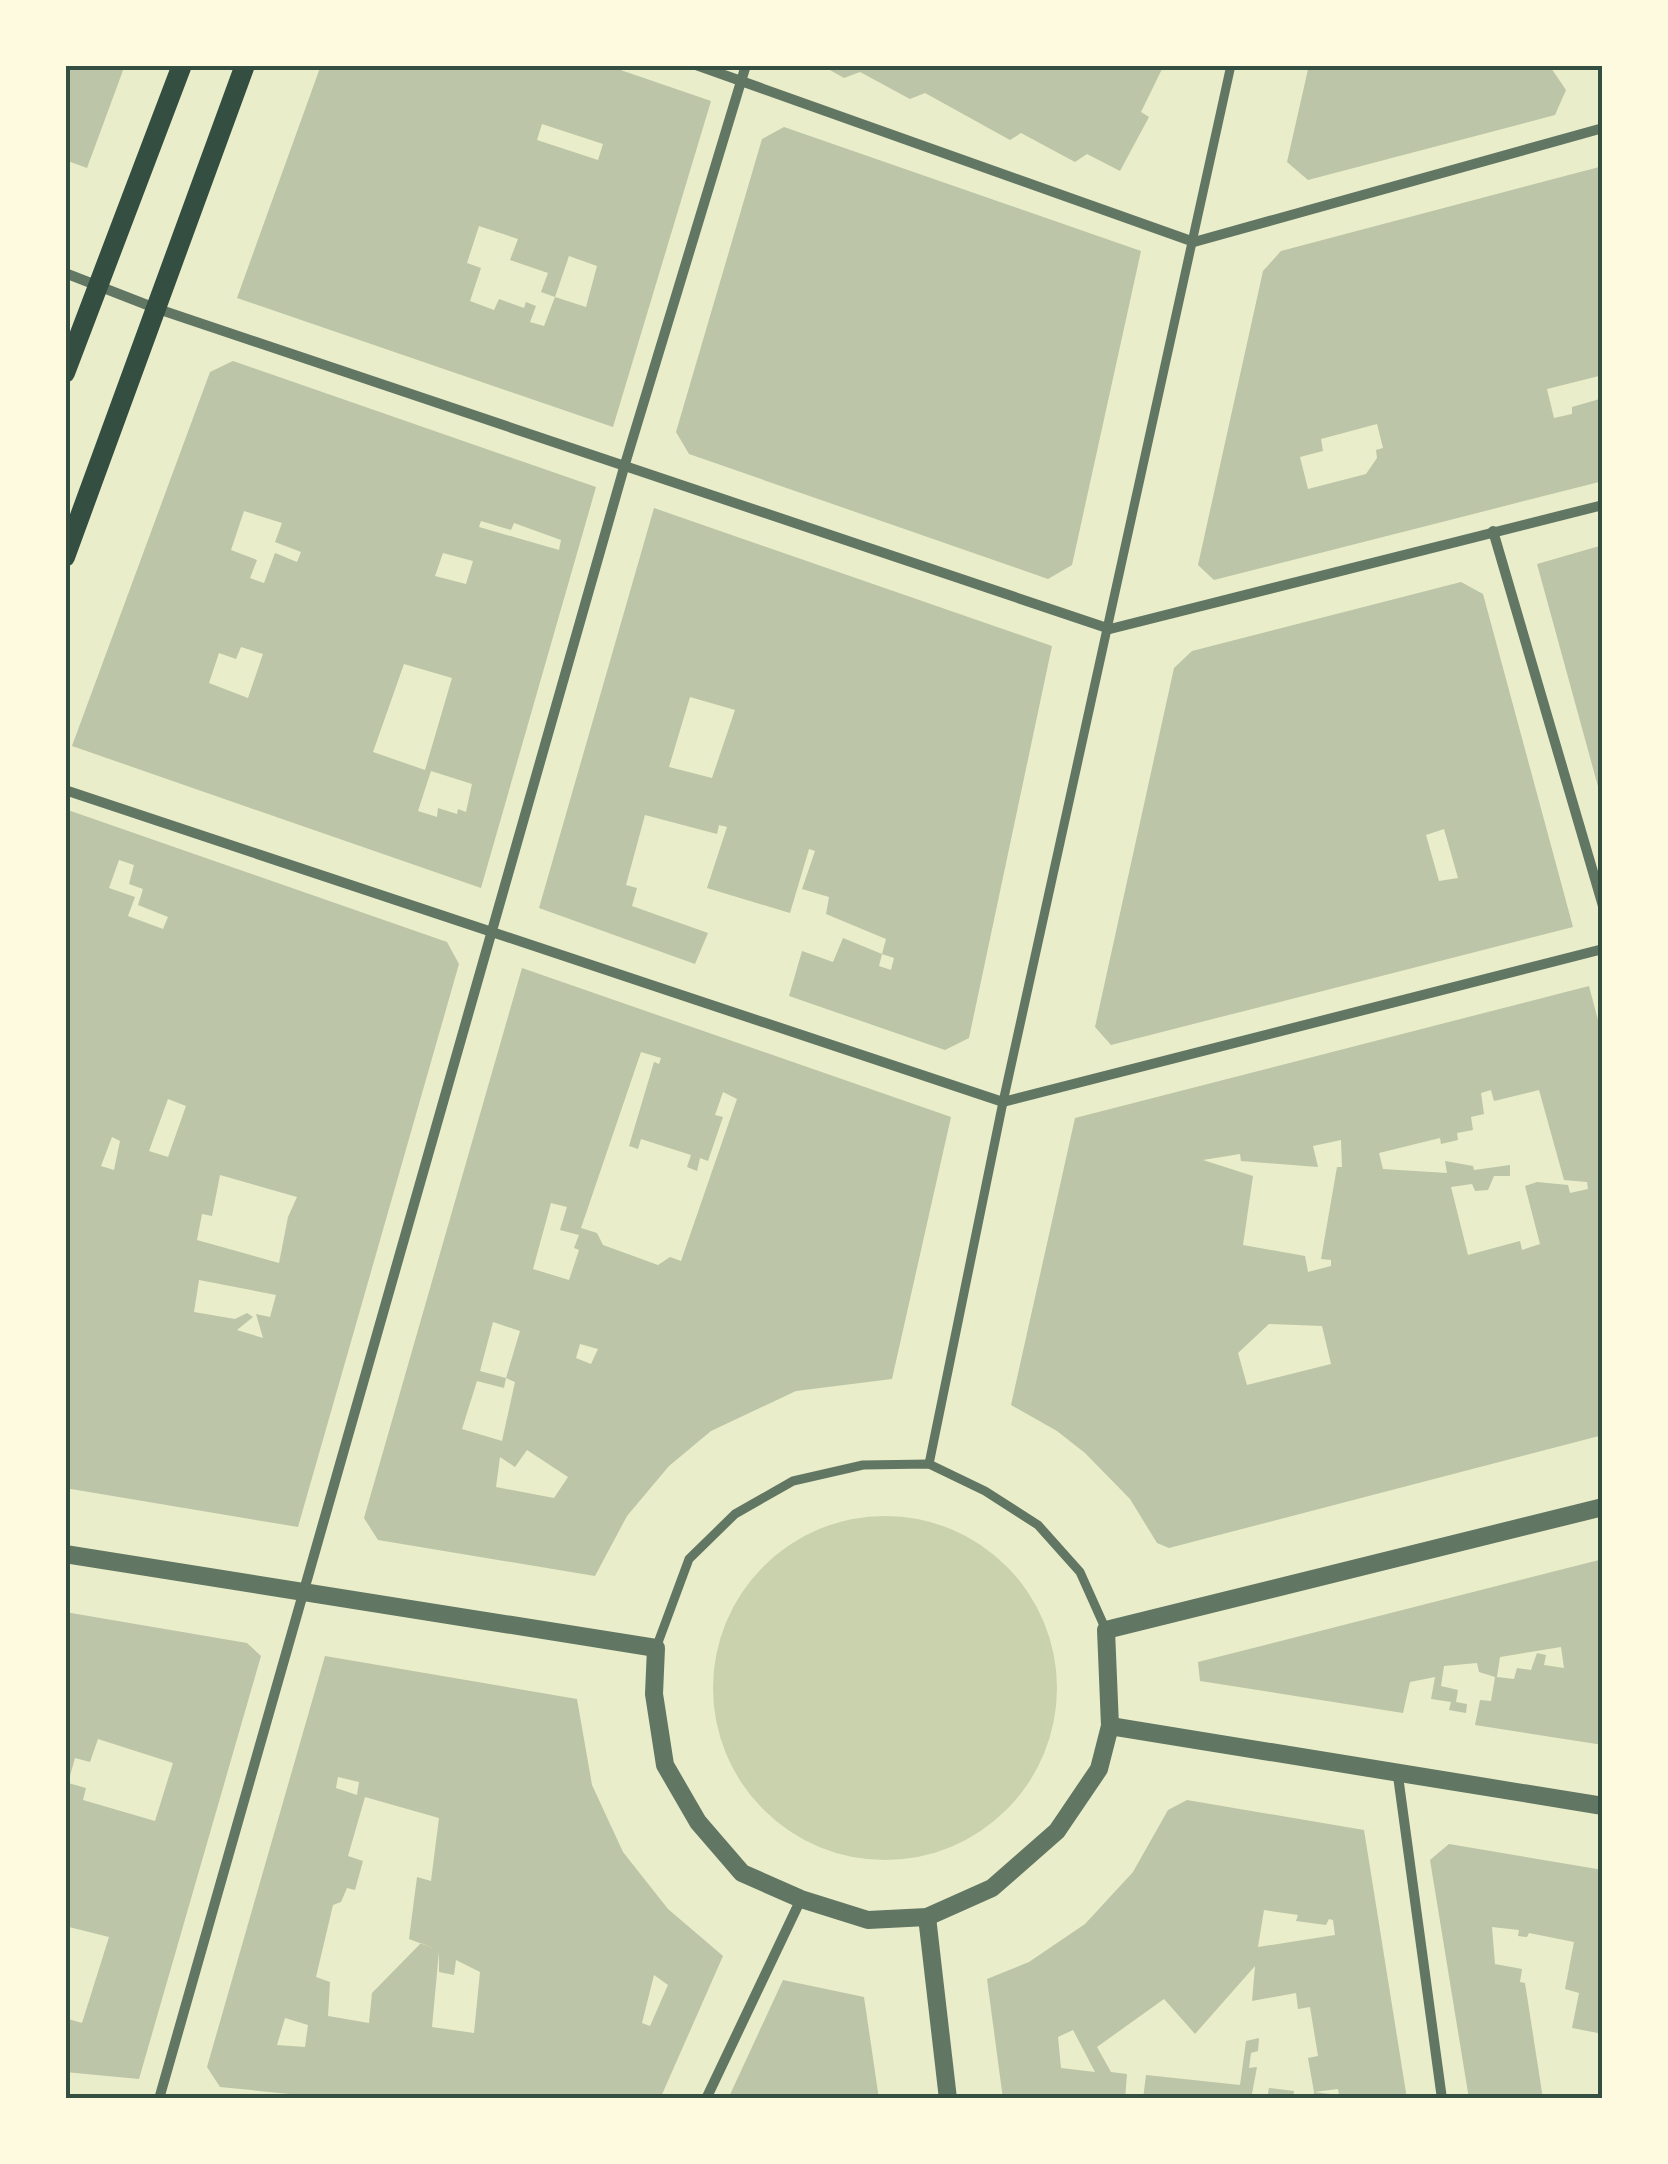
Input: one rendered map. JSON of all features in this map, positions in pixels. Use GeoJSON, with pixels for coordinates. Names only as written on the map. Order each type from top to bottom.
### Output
{"type":"FeatureCollection","features":[{"type":"Feature","properties":{"kind":"main road"},"geometry":{"type":"LineString","coordinates":[[65,373],[182,65]]}},
{"type":"Feature","properties":{"kind":"main road"},"geometry":{"type":"LineString","coordinates":[[65,557],[245,65]]}},
{"type":"Feature","properties":{"kind":"street"},"geometry":{"type":"LineString","coordinates":[[696,65],[1194,242],[1603,128]]}},
{"type":"Feature","properties":{"kind":"street"},"geometry":{"type":"LineString","coordinates":[[159,2099],[625,464],[746,65]]}},
{"type":"Feature","properties":{"kind":"street"},"geometry":{"type":"LineString","coordinates":[[929,1464],[1003,1102],[1110,630],[1231,65]]}},
{"type":"Feature","properties":{"kind":"street"},"geometry":{"type":"LineString","coordinates":[[65,273],[154,308],[1110,630],[1603,505]]}},
{"type":"Feature","properties":{"kind":"street"},"geometry":{"type":"LineString","coordinates":[[1492,531],[1603,906]]}},
{"type":"Feature","properties":{"kind":"street"},"geometry":{"type":"LineString","coordinates":[[65,790],[1003,1102],[1603,948]]}},
{"type":"Feature","properties":{"kind":"street"},"geometry":{"type":"LineString","coordinates":[[929,1464],[985,1491],[1038,1525],[1080,1572],[1106,1630],[1110,1726],[1098,1768],[1057,1831],[992,1888],[926,1918],[868,1920],[801,1900],[742,1873],[698,1822],[665,1765],[654,1694],[656,1648],[689,1559],[735,1514],[793,1481],[863,1465],[929,1464]]}},
{"type":"Feature","properties":{"kind":"street"},"geometry":{"type":"LineString","coordinates":[[1106,1630],[1603,1507]]}},
{"type":"Feature","properties":{"kind":"street"},"geometry":{"type":"LineString","coordinates":[[65,1554],[656,1648]]}},
{"type":"Feature","properties":{"kind":"street"},"geometry":{"type":"LineString","coordinates":[[1110,1726],[1398,1776],[1603,1806]]}},
{"type":"Feature","properties":{"kind":"street"},"geometry":{"type":"LineString","coordinates":[[1398,1776],[1442,2099]]}},
{"type":"Feature","properties":{"kind":"street"},"geometry":{"type":"LineString","coordinates":[[706,2099],[801,1900]]}},
{"type":"Feature","properties":{"kind":"street"},"geometry":{"type":"LineString","coordinates":[[926,1918],[948,2099]]}},
{"type":"Feature","properties":{"kind":"green space"},"geometry":{"type":"Polygon","coordinates":[[[885,1516],[919,1519],[951,1529],[981,1545],[1007,1566],[1028,1592],[1044,1622],[1054,1654],[1054,1722],[1044,1754],[1028,1784],[1007,1810],[981,1831],[951,1847],[919,1857],[885,1860],[851,1857],[819,1847],[789,1831],[763,1810],[742,1784],[726,1754],[716,1722],[713,1688],[716,1654],[726,1622],[742,1592],[763,1566],[789,1545],[819,1529],[851,1519],[885,1516]]]}},
{"type":"Feature","properties":{"kind":"building"},"geometry":{"type":"Polygon","coordinates":[[[65,65],[125,65],[87,168],[65,160],[65,65]]]}},
{"type":"Feature","properties":{"kind":"building"},"geometry":{"type":"Polygon","coordinates":[[[321,65],[606,65],[711,101],[613,427],[237,298],[321,65]],[[542,124],[537,140],[598,160],[603,144],[542,124]],[[479,226],[467,263],[481,268],[470,301],[494,310],[499,299],[524,308],[526,302],[536,306],[530,322],[544,326],[555,297],[541,292],[548,273],[510,260],[518,239],[479,226]],[[569,256],[555,297],[586,307],[597,266],[569,256]]]}},
{"type":"Feature","properties":{"kind":"building"},"geometry":{"type":"Polygon","coordinates":[[[821,65],[1164,65],[1141,112],[1149,117],[1120,171],[1087,154],[1075,162],[1021,133],[1010,140],[925,93],[910,99],[860,72],[844,78],[821,65]]]}},
{"type":"Feature","properties":{"kind":"building"},"geometry":{"type":"Polygon","coordinates":[[[1309,65],[1549,65],[1566,90],[1555,115],[1308,180],[1287,162],[1309,65]]]}},
{"type":"Feature","properties":{"kind":"building"},"geometry":{"type":"Polygon","coordinates":[[[784,127],[1141,251],[1072,565],[1048,579],[689,454],[676,432],[762,139],[784,127]]]}},
{"type":"Feature","properties":{"kind":"building"},"geometry":{"type":"Polygon","coordinates":[[[1603,166],[1603,375],[1547,389],[1554,418],[1572,414],[1572,407],[1603,398],[1603,481],[1214,580],[1198,565],[1263,271],[1281,251],[1603,166]],[[1377,424],[1321,439],[1323,451],[1300,457],[1308,489],[1366,474],[1377,458],[1376,450],[1383,448],[1377,424]]]}},
{"type":"Feature","properties":{"kind":"building"},"geometry":{"type":"Polygon","coordinates":[[[233,361],[596,487],[481,888],[72,746],[210,372],[233,361]],[[244,511],[231,550],[257,560],[250,578],[264,583],[275,553],[297,562],[301,552],[275,542],[282,523],[244,511]],[[481,521],[479,527],[559,550],[561,540],[514,523],[511,530],[481,521]],[[443,553],[435,576],[466,584],[473,561],[443,553]],[[241,647],[236,659],[219,653],[209,683],[248,698],[263,654],[241,647]],[[404,664],[373,752],[425,770],[452,678],[404,664]],[[431,771],[418,811],[437,817],[438,808],[457,814],[458,809],[466,812],[472,784],[431,771]]]}},
{"type":"Feature","properties":{"kind":"building"},"geometry":{"type":"Polygon","coordinates":[[[654,508],[1052,646],[969,1038],[945,1050],[789,996],[802,951],[833,962],[843,938],[882,954],[886,939],[826,914],[829,897],[802,889],[815,851],[809,849],[790,913],[707,888],[727,827],[719,825],[717,834],[645,815],[626,885],[637,888],[632,906],[708,933],[695,964],[539,908],[654,508]],[[690,697],[669,767],[712,778],[735,710],[690,697]],[[882,954],[879,966],[891,970],[894,958],[882,954]]]}},
{"type":"Feature","properties":{"kind":"building"},"geometry":{"type":"Polygon","coordinates":[[[1603,545],[1603,801],[1602,801],[1537,564],[1603,545]]]}},
{"type":"Feature","properties":{"kind":"building"},"geometry":{"type":"Polygon","coordinates":[[[1461,582],[1483,594],[1573,927],[1111,1045],[1095,1027],[1174,668],[1192,651],[1461,582]],[[1444,829],[1426,835],[1439,881],[1458,878],[1444,829]]]}},
{"type":"Feature","properties":{"kind":"building"},"geometry":{"type":"Polygon","coordinates":[[[65,809],[447,942],[459,964],[298,1527],[65,1488],[65,809]],[[119,860],[109,888],[135,897],[128,916],[163,929],[168,917],[138,905],[143,889],[129,884],[134,865],[119,860]],[[168,1099],[149,1151],[168,1157],[186,1106],[168,1099]],[[112,1137],[101,1166],[114,1170],[120,1141],[112,1137]],[[220,1175],[212,1216],[202,1214],[197,1240],[279,1263],[288,1217],[297,1197],[220,1175]],[[199,1280],[194,1312],[235,1319],[247,1313],[253,1317],[237,1330],[263,1338],[256,1314],[270,1317],[276,1295],[199,1280]]]}},
{"type":"Feature","properties":{"kind":"building"},"geometry":{"type":"Polygon","coordinates":[[[522,968],[951,1117],[892,1379],[796,1391],[711,1431],[669,1466],[627,1516],[595,1576],[378,1540],[364,1518],[522,968]],[[641,1052],[581,1228],[597,1233],[603,1245],[658,1265],[670,1257],[681,1261],[737,1099],[723,1092],[715,1115],[723,1117],[708,1161],[700,1158],[697,1171],[687,1167],[691,1155],[641,1139],[638,1149],[629,1146],[654,1062],[659,1064],[661,1058],[641,1052]],[[551,1203],[533,1269],[569,1280],[579,1250],[574,1248],[579,1235],[560,1230],[567,1207],[551,1203]],[[493,1322],[480,1371],[506,1378],[520,1331],[493,1322]],[[580,1344],[576,1358],[591,1364],[598,1349],[580,1344]],[[506,1378],[504,1388],[477,1381],[462,1429],[502,1441],[515,1382],[506,1378]],[[527,1450],[515,1467],[500,1457],[496,1487],[554,1498],[568,1477],[527,1450]]]}},
{"type":"Feature","properties":{"kind":"building"},"geometry":{"type":"Polygon","coordinates":[[[1589,986],[1603,1039],[1603,1221],[1599,1222],[1603,1239],[1603,1435],[1169,1548],[1157,1543],[1130,1499],[1085,1453],[1057,1431],[1011,1405],[1075,1118],[1589,986]],[[1491,1090],[1481,1093],[1484,1114],[1471,1117],[1473,1130],[1457,1133],[1458,1140],[1441,1144],[1440,1138],[1379,1153],[1383,1169],[1447,1173],[1445,1161],[1473,1166],[1474,1170],[1510,1165],[1510,1176],[1494,1176],[1488,1190],[1475,1191],[1472,1184],[1451,1187],[1468,1255],[1520,1241],[1522,1250],[1540,1244],[1525,1186],[1537,1182],[1568,1185],[1570,1193],[1588,1189],[1587,1182],[1564,1180],[1539,1090],[1494,1101],[1491,1090]],[[1341,1140],[1313,1146],[1318,1167],[1241,1161],[1240,1154],[1203,1160],[1253,1176],[1243,1245],[1305,1256],[1308,1272],[1331,1266],[1331,1260],[1321,1259],[1337,1167],[1342,1167],[1341,1140]],[[1269,1324],[1238,1353],[1247,1385],[1331,1364],[1322,1326],[1269,1324]]]}},
{"type":"Feature","properties":{"kind":"building"},"geometry":{"type":"Polygon","coordinates":[[[1603,1559],[1603,1745],[1475,1725],[1480,1700],[1491,1701],[1495,1677],[1479,1672],[1477,1663],[1444,1666],[1441,1686],[1458,1690],[1456,1702],[1467,1704],[1466,1713],[1449,1710],[1451,1702],[1431,1699],[1435,1677],[1410,1682],[1403,1713],[1200,1681],[1198,1662],[1603,1559]],[[1561,1647],[1500,1657],[1497,1677],[1514,1679],[1517,1668],[1531,1670],[1537,1653],[1546,1655],[1544,1665],[1564,1668],[1561,1647]]]}},
{"type":"Feature","properties":{"kind":"building"},"geometry":{"type":"Polygon","coordinates":[[[65,1612],[247,1643],[261,1656],[139,2079],[65,2072],[65,2018],[82,2023],[109,1937],[65,1926],[65,1612]],[[98,1739],[90,1762],[75,1758],[68,1783],[86,1788],[83,1800],[155,1821],[173,1763],[98,1739]]]}},
{"type":"Feature","properties":{"kind":"building"},"geometry":{"type":"Polygon","coordinates":[[[325,1656],[577,1699],[592,1785],[623,1852],[668,1909],[723,1956],[660,2099],[340,2099],[220,2087],[207,2067],[325,1656]],[[338,1777],[336,1788],[357,1795],[359,1782],[338,1777]],[[365,1797],[348,1856],[363,1861],[355,1890],[347,1888],[341,1902],[333,1905],[316,1977],[330,1982],[328,2016],[369,2023],[372,1993],[421,1943],[409,1939],[417,1877],[431,1881],[439,1818],[365,1797]],[[439,1951],[432,2027],[474,2033],[480,1972],[456,1960],[454,1975],[439,1972],[439,1951]],[[654,1975],[642,2023],[650,2026],[668,1985],[654,1975]],[[285,2018],[277,2045],[305,2047],[308,2025],[285,2018]]]}},
{"type":"Feature","properties":{"kind":"building"},"geometry":{"type":"Polygon","coordinates":[[[1187,1800],[1364,1830],[1407,2099],[1313,2099],[1308,2058],[1318,2056],[1310,2007],[1298,2009],[1296,1993],[1252,2001],[1255,1966],[1195,2034],[1164,1999],[1097,2047],[1111,2072],[1127,2074],[1125,2099],[1003,2099],[987,1979],[1029,1962],[1085,1924],[1133,1872],[1168,1810],[1187,1800]],[[1264,1910],[1258,1947],[1335,1935],[1333,1920],[1329,1919],[1326,1925],[1296,1921],[1298,1915],[1264,1910]],[[1073,2030],[1058,2037],[1061,2068],[1095,2072],[1073,2030]],[[1338,2089],[1314,2092],[1339,2095],[1338,2089]]]}},
{"type":"Feature","properties":{"kind":"building"},"geometry":{"type":"Polygon","coordinates":[[[1449,1844],[1603,1870],[1603,2034],[1572,2028],[1579,1993],[1565,1989],[1574,1942],[1529,1933],[1527,1937],[1518,1936],[1519,1930],[1492,1927],[1495,1964],[1522,1969],[1520,1982],[1525,1983],[1543,2099],[1469,2099],[1430,1860],[1449,1844]]]}},
{"type":"Feature","properties":{"kind":"building"},"geometry":{"type":"Polygon","coordinates":[[[783,1980],[864,1997],[879,2099],[728,2099],[783,1980]]]}},
{"type":"Feature","properties":{"kind":"building"},"geometry":{"type":"Polygon","coordinates":[[[1259,2038],[1258,2051],[1251,2053],[1249,2068],[1257,2067],[1251,2099],[1143,2099],[1146,2075],[1240,2085],[1246,2041],[1259,2038]]]}},
{"type":"Feature","properties":{"kind":"building"},"geometry":{"type":"Polygon","coordinates":[[[1269,2088],[1294,2091],[1293,2099],[1267,2099],[1269,2088]]]}}]}
